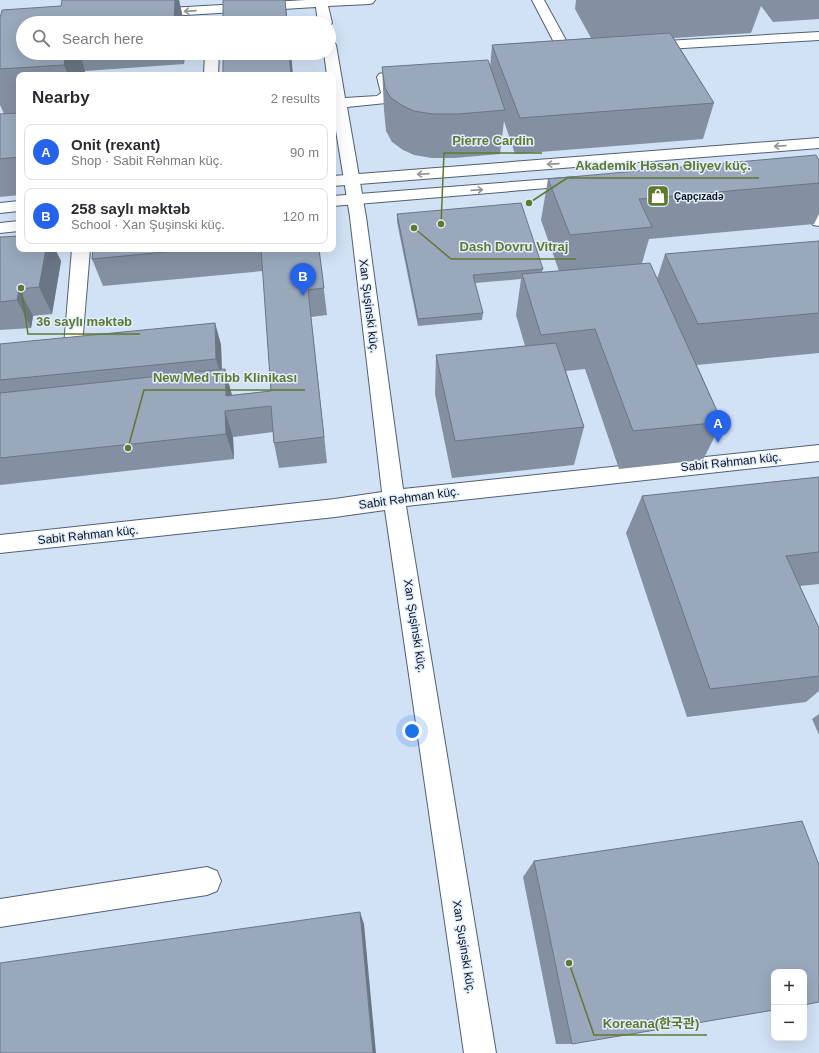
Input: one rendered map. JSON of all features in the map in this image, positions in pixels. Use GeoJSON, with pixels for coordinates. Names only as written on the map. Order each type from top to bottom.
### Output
{"type":"FeatureCollection","features":[{"type":"Feature","properties":{"kind":"street"},"geometry":{"type":"LineString","coordinates":[[141,14],[369,0]]}},
{"type":"Feature","properties":{"kind":"street"},"geometry":{"type":"LineString","coordinates":[[538,0],[563,47],[572,51],[596,50]]}},
{"type":"Feature","properties":{"kind":"street"},"geometry":{"type":"LineString","coordinates":[[321,2],[324,16]]}},
{"type":"Feature","properties":{"kind":"street"},"geometry":{"type":"LineString","coordinates":[[212,10],[212,16]]}},
{"type":"Feature","properties":{"kind":"street"},"geometry":{"type":"LineString","coordinates":[[636,47],[819,36]]}},
{"type":"Feature","properties":{"kind":"street"},"geometry":{"type":"LineString","coordinates":[[211,72],[212,60]]}},
{"type":"Feature","properties":{"kind":"street","name":"Xan Şuşinski küç."},"geometry":{"type":"LineString","coordinates":[[332,60],[334,72]]}},
{"type":"Feature","properties":{"kind":"street"},"geometry":{"type":"LineString","coordinates":[[339,103],[381,100],[388,94],[384,77],[392,74],[406,73]]}},
{"type":"Feature","properties":{"kind":"street","name":"Xan Şuşinski küç."},"geometry":{"type":"LineString","coordinates":[[336,86],[339,103],[346,193],[395,499],[480,1053]]}},
{"type":"Feature","properties":{"kind":"street"},"geometry":{"type":"LineString","coordinates":[[346,193],[819,143]]}},
{"type":"Feature","properties":{"kind":"street"},"geometry":{"type":"LineString","coordinates":[[336,184],[346,193],[594,181]]}},
{"type":"Feature","properties":{"kind":"street"},"geometry":{"type":"LineString","coordinates":[[794,182],[819,221]]}},
{"type":"Feature","properties":{"kind":"street"},"geometry":{"type":"LineString","coordinates":[[0,208],[16,206]]}},
{"type":"Feature","properties":{"kind":"street"},"geometry":{"type":"LineString","coordinates":[[0,228],[16,226]]}},
{"type":"Feature","properties":{"kind":"street"},"geometry":{"type":"LineString","coordinates":[[74,346],[81,252]]}},
{"type":"Feature","properties":{"kind":"street","name":"Sabit Rəhman küç."},"geometry":{"type":"LineString","coordinates":[[0,544],[335,508],[440,493],[819,453]]}},
{"type":"Feature","properties":{"kind":"street"},"geometry":{"type":"LineString","coordinates":[[0,913],[207,881]]}},
{"type":"Feature","properties":{"kind":"building"},"geometry":{"type":"Polygon","coordinates":[[[62,0],[175,0],[174,16],[16,16],[16,60],[65,60],[64,65],[0,69],[0,18],[2,10],[61,6],[62,0]]]}},
{"type":"Feature","properties":{"kind":"building"},"geometry":{"type":"Polygon","coordinates":[[[223,0],[285,0],[286,16],[223,16],[223,0]]]}},
{"type":"Feature","properties":{"kind":"building"},"geometry":{"type":"Polygon","coordinates":[[[670,33],[714,103],[520,118],[492,45],[670,33]]]}},
{"type":"Feature","properties":{"kind":"building"},"geometry":{"type":"Polygon","coordinates":[[[223,60],[290,60],[291,72],[223,72],[223,60]]]}},
{"type":"Feature","properties":{"kind":"building"},"geometry":{"type":"Polygon","coordinates":[[[488,60],[505,110],[458,114],[433,114],[414,111],[391,98],[385,88],[382,67],[488,60]]]}},
{"type":"Feature","properties":{"kind":"building"},"geometry":{"type":"Polygon","coordinates":[[[16,113],[16,157],[0,159],[0,114],[16,113]]]}},
{"type":"Feature","properties":{"kind":"building"},"geometry":{"type":"Polygon","coordinates":[[[816,155],[819,160],[819,183],[639,199],[652,227],[570,235],[548,179],[816,155]]]}},
{"type":"Feature","properties":{"kind":"building"},"geometry":{"type":"Polygon","coordinates":[[[521,203],[543,269],[473,275],[483,313],[418,319],[397,214],[521,203]]]}},
{"type":"Feature","properties":{"kind":"building"},"geometry":{"type":"Polygon","coordinates":[[[16,236],[16,252],[45,252],[39,287],[19,289],[17,300],[0,302],[0,237],[16,236]]]}},
{"type":"Feature","properties":{"kind":"building"},"geometry":{"type":"Polygon","coordinates":[[[819,241],[819,313],[698,324],[665,254],[819,241]]]}},
{"type":"Feature","properties":{"kind":"building"},"geometry":{"type":"Polygon","coordinates":[[[93,252],[166,252],[92,259],[93,252]]]}},
{"type":"Feature","properties":{"kind":"building"},"geometry":{"type":"Polygon","coordinates":[[[261,252],[319,252],[324,288],[308,290],[324,437],[274,443],[271,406],[225,411],[226,434],[0,458],[0,393],[225,369],[226,396],[271,391],[261,252]]]}},
{"type":"Feature","properties":{"kind":"building"},"geometry":{"type":"Polygon","coordinates":[[[650,263],[722,422],[633,431],[595,329],[541,335],[522,274],[650,263]]]}},
{"type":"Feature","properties":{"kind":"building"},"geometry":{"type":"Polygon","coordinates":[[[215,323],[216,359],[0,380],[0,344],[215,323]]]}},
{"type":"Feature","properties":{"kind":"building"},"geometry":{"type":"Polygon","coordinates":[[[556,343],[584,427],[455,441],[436,355],[556,343]]]}},
{"type":"Feature","properties":{"kind":"building"},"geometry":{"type":"Polygon","coordinates":[[[819,477],[819,552],[786,556],[819,628],[819,676],[710,689],[642,496],[819,477]]]}},
{"type":"Feature","properties":{"kind":"building"},"geometry":{"type":"Polygon","coordinates":[[[802,821],[819,865],[819,1002],[807,1004],[807,969],[771,969],[771,1011],[572,1044],[534,861],[802,821]]]}},
{"type":"Feature","properties":{"kind":"building"},"geometry":{"type":"Polygon","coordinates":[[[360,912],[373,1053],[0,1053],[0,963],[360,912]]]}},
{"type":"Feature","properties":{"kind":"place","name":"Çapçızadə"},"geometry":{"type":"Point","coordinates":[658,196]}},
{"type":"Feature","properties":{"kind":"place","name":"Akademik Həsən Əliyev küç."},"geometry":{"type":"Point","coordinates":[529,203]}},
{"type":"Feature","properties":{"kind":"place","name":"Pierre Cardin"},"geometry":{"type":"Point","coordinates":[441,224]}},
{"type":"Feature","properties":{"kind":"place","name":"Dash Dovru Vitraj"},"geometry":{"type":"Point","coordinates":[414,228]}},
{"type":"Feature","properties":{"kind":"place","name":"36 saylı məktəb"},"geometry":{"type":"Point","coordinates":[21,288]}},
{"type":"Feature","properties":{"kind":"place","name":"258 saylı məktəb"},"geometry":{"type":"Point","coordinates":[303,296]}},
{"type":"Feature","properties":{"kind":"place","name":"Onit (rexant)"},"geometry":{"type":"Point","coordinates":[718,443]}},
{"type":"Feature","properties":{"kind":"place","name":"New Med Tibb Klinikası"},"geometry":{"type":"Point","coordinates":[128,448]}},
{"type":"Feature","properties":{"kind":"place","name":"Koreana(한국관)"},"geometry":{"type":"Point","coordinates":[569,963]}}]}
